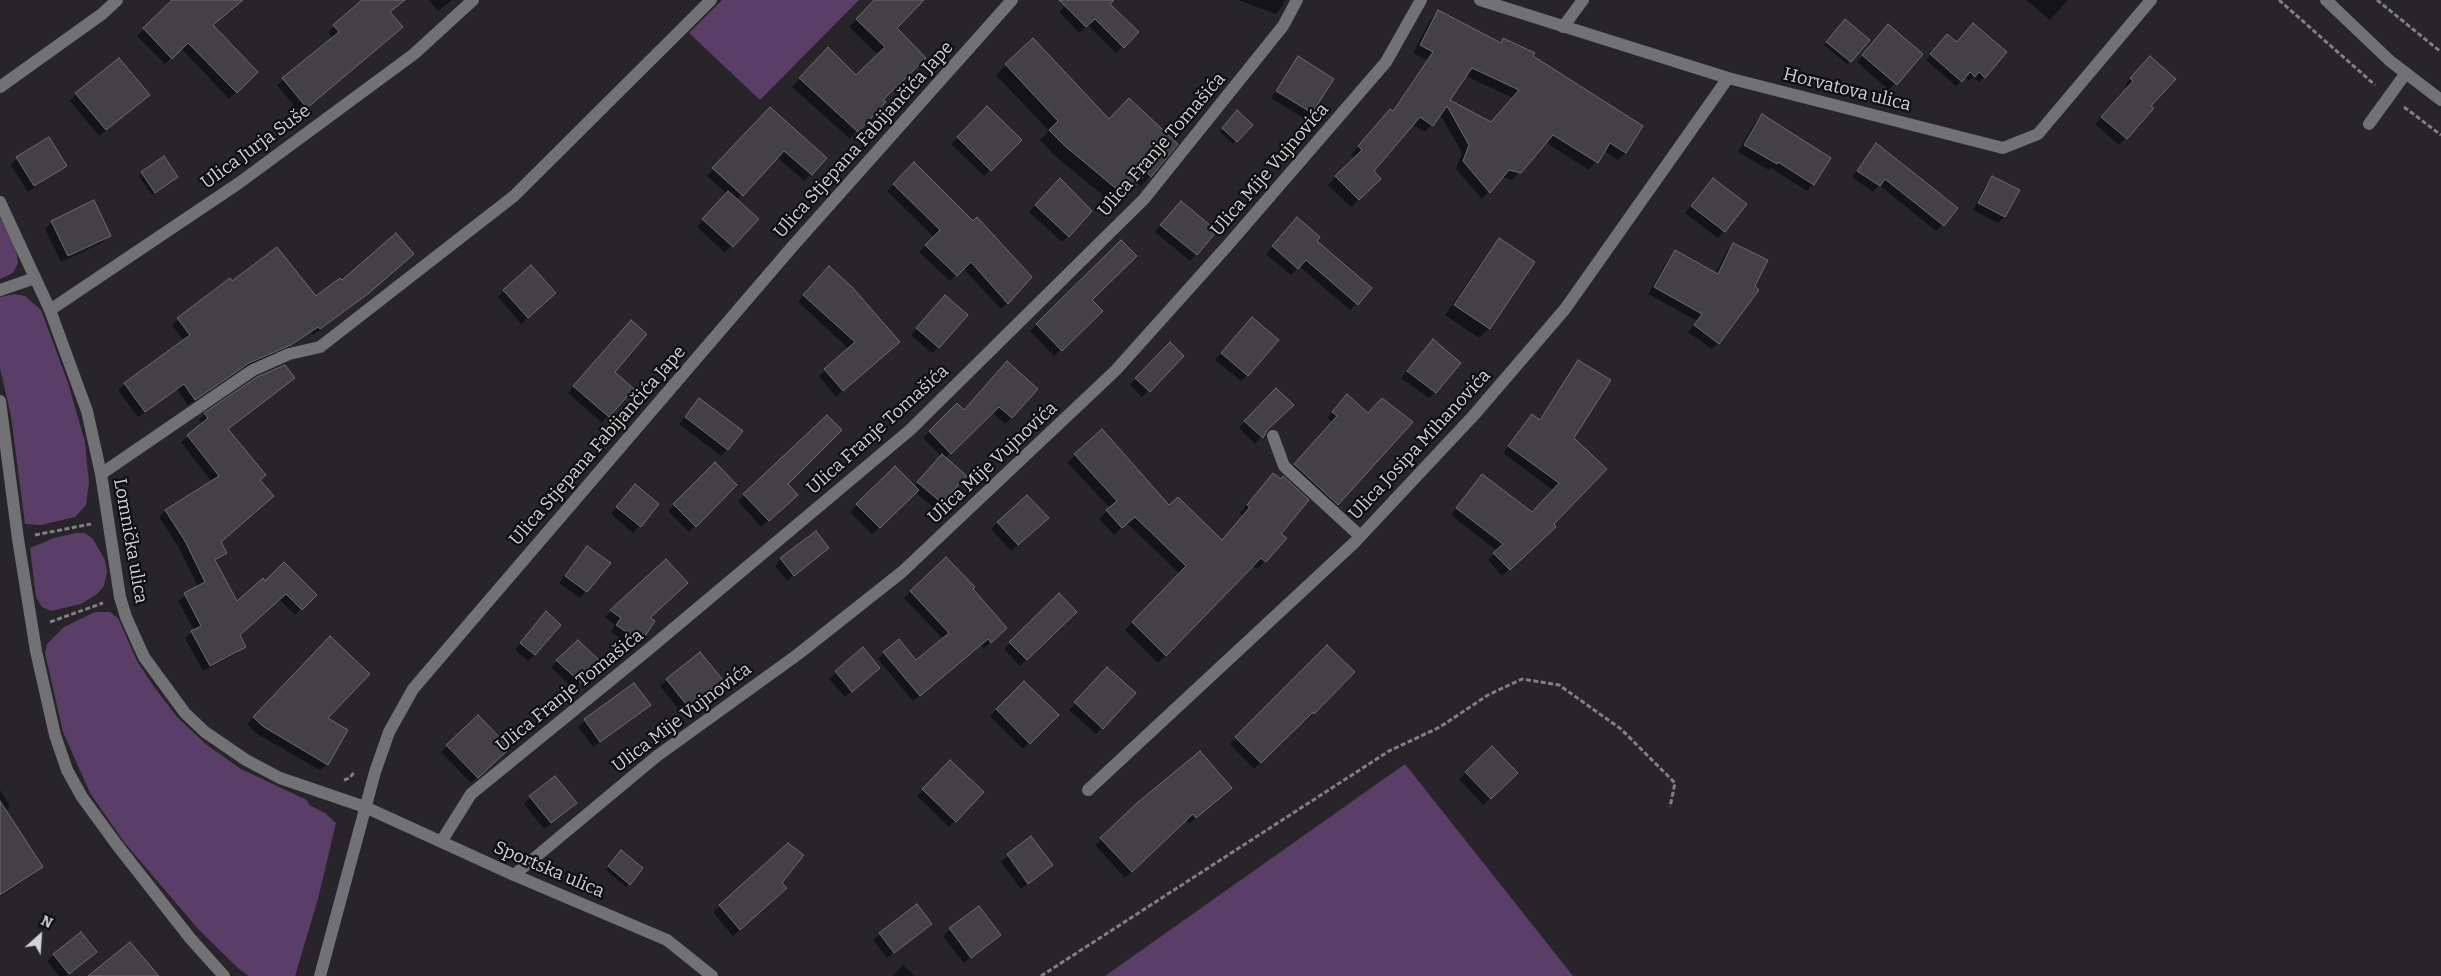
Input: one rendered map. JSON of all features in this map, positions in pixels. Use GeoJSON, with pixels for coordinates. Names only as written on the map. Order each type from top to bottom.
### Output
{"type":"FeatureCollection","features":[{"type":"Feature","properties":{"kind":"street"},"geometry":{"type":"LineString","coordinates":[[0,87],[102,14],[117,0]]}},
{"type":"Feature","properties":{"kind":"street","name":"Ulica Jurja Suše"},"geometry":{"type":"LineString","coordinates":[[50,310],[239,183],[414,54],[473,0]]}},
{"type":"Feature","properties":{"kind":"street"},"geometry":{"type":"LineString","coordinates":[[101,474],[253,370],[289,354],[320,347],[328,341],[514,196],[711,0]]}},
{"type":"Feature","properties":{"kind":"street","name":"Ulica Stjepana Fabijančića Jape"},"geometry":{"type":"LineString","coordinates":[[320,976],[365,806],[389,732],[409,696],[428,669],[792,247],[1012,0]]}},
{"type":"Feature","properties":{"kind":"street","name":"Ulica Franje Tomašića"},"geometry":{"type":"LineString","coordinates":[[441,842],[471,794],[649,649],[910,430],[1144,198],[1283,26],[1297,0]]}},
{"type":"Feature","properties":{"kind":"street","name":"Ulica Mije Vujnovića"},"geometry":{"type":"LineString","coordinates":[[514,875],[657,756],[797,655],[902,572],[1116,370],[1234,238],[1386,62],[1421,0]]}},
{"type":"Feature","properties":{"kind":"street","name":"Horvatova ulica"},"geometry":{"type":"LineString","coordinates":[[1480,0],[1728,78],[2004,148],[2038,134],[2151,0]]}},
{"type":"Feature","properties":{"kind":"street"},"geometry":{"type":"LineString","coordinates":[[1563,27],[1584,0]]}},
{"type":"Feature","properties":{"kind":"street"},"geometry":{"type":"LineString","coordinates":[[2326,0],[2390,61],[2441,100]]}},
{"type":"Feature","properties":{"kind":"street"},"geometry":{"type":"LineString","coordinates":[[2369,124],[2406,73]]}},
{"type":"Feature","properties":{"kind":"street","name":"Ulica Josipa Mihanovića"},"geometry":{"type":"LineString","coordinates":[[1088,790],[1360,536],[1474,415],[1565,309],[1728,78]]}},
{"type":"Feature","properties":{"kind":"street","name":"Lomnička ulica"},"geometry":{"type":"LineString","coordinates":[[0,202],[50,310],[87,411],[101,474],[120,597],[126,617],[144,656],[185,713],[205,732],[246,760],[280,778],[365,806]]}},
{"type":"Feature","properties":{"kind":"street"},"geometry":{"type":"LineString","coordinates":[[0,290],[35,278]]}},
{"type":"Feature","properties":{"kind":"street"},"geometry":{"type":"LineString","coordinates":[[0,401],[18,539],[36,651],[55,735],[67,770],[82,798],[190,938],[224,976]]}},
{"type":"Feature","properties":{"kind":"street"},"geometry":{"type":"LineString","coordinates":[[1273,436],[1284,466],[1360,536]]}},
{"type":"Feature","properties":{"kind":"street","name":"Sportska ulica"},"geometry":{"type":"LineString","coordinates":[[365,806],[514,875],[667,940],[712,976]]}},
{"type":"Feature","properties":{"kind":"path"},"geometry":{"type":"LineString","coordinates":[[2279,0],[2381,89]]}},
{"type":"Feature","properties":{"kind":"path"},"geometry":{"type":"LineString","coordinates":[[2377,0],[2441,52]]}},
{"type":"Feature","properties":{"kind":"path"},"geometry":{"type":"LineString","coordinates":[[2403,106],[2441,135]]}},
{"type":"Feature","properties":{"kind":"path"},"geometry":{"type":"LineString","coordinates":[[18,539],[108,520]]}},
{"type":"Feature","properties":{"kind":"path"},"geometry":{"type":"LineString","coordinates":[[33,628],[120,597]]}},
{"type":"Feature","properties":{"kind":"path"},"geometry":{"type":"LineString","coordinates":[[1041,976],[1388,751],[1440,726],[1488,695],[1522,679],[1559,685],[1621,729],[1676,783],[1670,807]]}},
{"type":"Feature","properties":{"kind":"shaded area"},"geometry":{"type":"Polygon","coordinates":[[[722,0],[859,0],[760,100],[689,33],[722,0]]]}},
{"type":"Feature","properties":{"kind":"shaded area"},"geometry":{"type":"Polygon","coordinates":[[[0,218],[16,248],[18,263],[13,273],[0,279],[0,218]]]}},
{"type":"Feature","properties":{"kind":"shaded area"},"geometry":{"type":"Polygon","coordinates":[[[14,294],[25,296],[41,310],[68,383],[85,442],[89,483],[86,505],[75,517],[41,525],[25,524],[11,416],[0,368],[0,297],[14,294]]]}},
{"type":"Feature","properties":{"kind":"shaded area"},"geometry":{"type":"Polygon","coordinates":[[[85,533],[93,539],[105,560],[107,572],[104,586],[97,594],[81,604],[51,611],[42,607],[36,597],[30,548],[54,538],[85,533]]]}},
{"type":"Feature","properties":{"kind":"shaded area"},"geometry":{"type":"Polygon","coordinates":[[[95,612],[110,612],[118,618],[137,661],[154,687],[178,718],[207,745],[241,769],[307,800],[309,805],[325,813],[336,823],[318,899],[295,976],[249,976],[238,968],[199,930],[124,842],[90,793],[63,732],[45,653],[47,644],[64,627],[95,612]]]}},
{"type":"Feature","properties":{"kind":"shaded area"},"geometry":{"type":"Polygon","coordinates":[[[1405,764],[1573,976],[1105,976],[1405,764]]]}},
{"type":"Feature","properties":{"kind":"building"},"geometry":{"type":"Polygon","coordinates":[[[172,0],[243,0],[213,25],[258,72],[237,93],[188,43],[172,59],[143,28],[172,0]]]}},
{"type":"Feature","properties":{"kind":"building"},"geometry":{"type":"Polygon","coordinates":[[[362,0],[405,0],[390,12],[403,27],[307,108],[282,78],[339,32],[333,25],[362,0]]]}},
{"type":"Feature","properties":{"kind":"building"},"geometry":{"type":"Polygon","coordinates":[[[874,0],[924,0],[897,28],[926,58],[883,100],[886,102],[858,132],[799,78],[828,47],[856,75],[885,47],[856,19],[874,0]]]}},
{"type":"Feature","properties":{"kind":"building"},"geometry":{"type":"Polygon","coordinates":[[[1059,0],[1114,0],[1110,4],[1139,32],[1124,48],[1095,19],[1086,27],[1059,0]]]}},
{"type":"Feature","properties":{"kind":"building"},"geometry":{"type":"Polygon","coordinates":[[[1438,10],[1501,43],[1503,38],[1535,53],[1533,56],[1643,126],[1626,153],[1610,143],[1598,163],[1553,135],[1521,173],[1509,170],[1490,193],[1463,161],[1469,145],[1447,106],[1433,126],[1420,117],[1374,171],[1381,179],[1359,200],[1335,176],[1362,150],[1358,146],[1390,109],[1393,111],[1433,52],[1420,45],[1438,10]],[[1472,68],[1450,100],[1491,122],[1519,90],[1472,68]]]}},
{"type":"Feature","properties":{"kind":"building"},"geometry":{"type":"Polygon","coordinates":[[[1845,19],[1870,40],[1851,62],[1826,42],[1845,19]]]}},
{"type":"Feature","properties":{"kind":"building"},"geometry":{"type":"Polygon","coordinates":[[[1973,23],[2007,52],[1985,78],[1979,72],[1975,77],[1970,72],[1962,82],[1930,54],[1947,34],[1957,42],[1973,23]]]}},
{"type":"Feature","properties":{"kind":"building"},"geometry":{"type":"Polygon","coordinates":[[[1888,24],[1923,54],[1897,85],[1862,55],[1888,24]]]}},
{"type":"Feature","properties":{"kind":"building"},"geometry":{"type":"Polygon","coordinates":[[[1033,38],[1109,119],[1129,98],[1178,144],[1151,177],[1147,173],[1125,196],[1065,146],[1049,130],[1058,121],[1005,64],[1033,38]]]}},
{"type":"Feature","properties":{"kind":"building"},"geometry":{"type":"Polygon","coordinates":[[[1298,56],[1334,79],[1312,113],[1276,91],[1298,56]]]}},
{"type":"Feature","properties":{"kind":"building"},"geometry":{"type":"Polygon","coordinates":[[[2150,56],[2176,79],[2151,106],[2154,108],[2127,139],[2101,117],[2133,81],[2130,78],[2150,56]]]}},
{"type":"Feature","properties":{"kind":"building"},"geometry":{"type":"Polygon","coordinates":[[[119,58],[150,95],[106,130],[75,93],[119,58]]]}},
{"type":"Feature","properties":{"kind":"building"},"geometry":{"type":"Polygon","coordinates":[[[987,106],[1022,140],[991,171],[957,137],[987,106]]]}},
{"type":"Feature","properties":{"kind":"building"},"geometry":{"type":"Polygon","coordinates":[[[770,107],[827,158],[812,175],[784,151],[743,196],[712,168],[770,107]]]}},
{"type":"Feature","properties":{"kind":"building"},"geometry":{"type":"Polygon","coordinates":[[[1237,110],[1253,125],[1237,142],[1222,128],[1237,110]]]}},
{"type":"Feature","properties":{"kind":"building"},"geometry":{"type":"Polygon","coordinates":[[[1762,114],[1831,158],[1814,185],[1778,162],[1777,164],[1744,145],[1762,114]]]}},
{"type":"Feature","properties":{"kind":"building"},"geometry":{"type":"Polygon","coordinates":[[[49,137],[67,166],[34,186],[16,157],[49,137]]]}},
{"type":"Feature","properties":{"kind":"building"},"geometry":{"type":"Polygon","coordinates":[[[1876,143],[1958,208],[1944,226],[1885,179],[1880,186],[1857,171],[1876,143]]]}},
{"type":"Feature","properties":{"kind":"building"},"geometry":{"type":"Polygon","coordinates":[[[164,156],[178,177],[155,193],[141,172],[164,156]]]}},
{"type":"Feature","properties":{"kind":"building"},"geometry":{"type":"Polygon","coordinates":[[[914,162],[973,221],[977,217],[1032,277],[1008,304],[971,262],[957,276],[925,245],[940,230],[893,184],[914,162]]]}},
{"type":"Feature","properties":{"kind":"building"},"geometry":{"type":"Polygon","coordinates":[[[1992,176],[2020,190],[2005,217],[1978,203],[1992,176]]]}},
{"type":"Feature","properties":{"kind":"building"},"geometry":{"type":"Polygon","coordinates":[[[1060,178],[1092,211],[1069,237],[1035,205],[1060,178]]]}},
{"type":"Feature","properties":{"kind":"building"},"geometry":{"type":"Polygon","coordinates":[[[1713,178],[1747,204],[1725,232],[1691,206],[1713,178]]]}},
{"type":"Feature","properties":{"kind":"building"},"geometry":{"type":"Polygon","coordinates":[[[728,191],[759,219],[733,247],[702,219],[728,191]]]}},
{"type":"Feature","properties":{"kind":"building"},"geometry":{"type":"Polygon","coordinates":[[[94,200],[111,236],[68,256],[51,221],[94,200]]]}},
{"type":"Feature","properties":{"kind":"building"},"geometry":{"type":"Polygon","coordinates":[[[1181,201],[1217,231],[1197,255],[1160,225],[1181,201]]]}},
{"type":"Feature","properties":{"kind":"building"},"geometry":{"type":"Polygon","coordinates":[[[1297,217],[1320,237],[1317,241],[1372,288],[1358,305],[1306,260],[1298,269],[1272,246],[1297,217]]]}},
{"type":"Feature","properties":{"kind":"building"},"geometry":{"type":"Polygon","coordinates":[[[396,233],[414,254],[369,293],[320,329],[318,327],[291,345],[249,363],[195,400],[184,384],[145,412],[124,383],[190,335],[177,318],[230,278],[232,281],[277,247],[316,296],[340,278],[342,280],[396,233]]]}},
{"type":"Feature","properties":{"kind":"building"},"geometry":{"type":"Polygon","coordinates":[[[1499,238],[1535,262],[1490,329],[1454,305],[1499,238]]]}},
{"type":"Feature","properties":{"kind":"building"},"geometry":{"type":"Polygon","coordinates":[[[1121,240],[1137,256],[1092,300],[1103,311],[1062,351],[1036,324],[1121,240]]]}},
{"type":"Feature","properties":{"kind":"building"},"geometry":{"type":"Polygon","coordinates":[[[1733,243],[1768,260],[1755,286],[1759,290],[1719,344],[1694,325],[1702,314],[1654,287],[1675,250],[1718,274],[1733,243]]]}},
{"type":"Feature","properties":{"kind":"building"},"geometry":{"type":"Polygon","coordinates":[[[531,265],[556,293],[528,318],[503,290],[531,265]]]}},
{"type":"Feature","properties":{"kind":"building"},"geometry":{"type":"Polygon","coordinates":[[[829,266],[853,288],[900,342],[843,391],[824,369],[855,342],[803,295],[829,266]]]}},
{"type":"Feature","properties":{"kind":"building"},"geometry":{"type":"Polygon","coordinates":[[[945,295],[968,315],[939,348],[916,328],[945,295]]]}},
{"type":"Feature","properties":{"kind":"building"},"geometry":{"type":"Polygon","coordinates":[[[1252,317],[1279,340],[1248,376],[1221,353],[1252,317]]]}},
{"type":"Feature","properties":{"kind":"building"},"geometry":{"type":"Polygon","coordinates":[[[631,320],[647,334],[615,372],[634,389],[609,417],[573,386],[631,320]]]}},
{"type":"Feature","properties":{"kind":"building"},"geometry":{"type":"Polygon","coordinates":[[[1433,339],[1461,363],[1436,393],[1407,371],[1433,339]]]}},
{"type":"Feature","properties":{"kind":"building"},"geometry":{"type":"Polygon","coordinates":[[[1170,342],[1184,356],[1150,392],[1135,378],[1170,342]]]}},
{"type":"Feature","properties":{"kind":"building"},"geometry":{"type":"Polygon","coordinates":[[[1578,360],[1611,380],[1574,438],[1607,469],[1554,524],[1556,527],[1510,570],[1493,553],[1503,544],[1456,508],[1482,474],[1532,512],[1559,483],[1508,446],[1532,414],[1540,420],[1578,360]]]}},
{"type":"Feature","properties":{"kind":"building"},"geometry":{"type":"Polygon","coordinates":[[[1007,361],[1038,389],[1012,418],[999,407],[951,454],[929,431],[957,403],[964,410],[1007,361]]]}},
{"type":"Feature","properties":{"kind":"building"},"geometry":{"type":"Polygon","coordinates":[[[285,365],[295,378],[228,429],[266,475],[260,480],[274,496],[221,542],[227,553],[215,560],[237,601],[263,578],[265,581],[284,562],[317,595],[302,610],[286,594],[240,635],[246,647],[210,666],[191,631],[201,626],[184,593],[205,582],[185,541],[165,510],[219,476],[187,435],[208,418],[204,413],[257,377],[285,365]]]}},
{"type":"Feature","properties":{"kind":"building"},"geometry":{"type":"Polygon","coordinates":[[[1276,388],[1294,405],[1267,430],[1263,438],[1244,421],[1276,388]]]}},
{"type":"Feature","properties":{"kind":"building"},"geometry":{"type":"Polygon","coordinates":[[[1347,394],[1368,413],[1382,398],[1413,422],[1338,505],[1294,464],[1337,416],[1332,412],[1347,394]]]}},
{"type":"Feature","properties":{"kind":"building"},"geometry":{"type":"Polygon","coordinates":[[[699,398],[743,431],[728,450],[685,417],[699,398]]]}},
{"type":"Feature","properties":{"kind":"building"},"geometry":{"type":"Polygon","coordinates":[[[827,415],[842,430],[788,484],[798,495],[769,521],[743,494],[827,415]]]}},
{"type":"Feature","properties":{"kind":"building"},"geometry":{"type":"Polygon","coordinates":[[[1102,429],[1169,505],[1178,497],[1222,540],[1250,507],[1247,505],[1273,473],[1281,479],[1283,476],[1309,500],[1281,534],[1287,538],[1266,562],[1261,558],[1166,656],[1132,622],[1186,566],[1135,517],[1122,528],[1106,510],[1117,501],[1074,454],[1102,429]]]}},
{"type":"Feature","properties":{"kind":"building"},"geometry":{"type":"Polygon","coordinates":[[[942,454],[967,476],[942,503],[917,482],[942,454]]]}},
{"type":"Feature","properties":{"kind":"building"},"geometry":{"type":"Polygon","coordinates":[[[715,462],[737,485],[696,527],[673,504],[715,462]]]}},
{"type":"Feature","properties":{"kind":"building"},"geometry":{"type":"Polygon","coordinates":[[[895,466],[919,490],[880,528],[856,504],[895,466]]]}},
{"type":"Feature","properties":{"kind":"building"},"geometry":{"type":"Polygon","coordinates":[[[635,484],[659,504],[641,527],[616,507],[635,484]]]}},
{"type":"Feature","properties":{"kind":"building"},"geometry":{"type":"Polygon","coordinates":[[[1027,495],[1049,518],[1018,545],[997,522],[1027,495]]]}},
{"type":"Feature","properties":{"kind":"building"},"geometry":{"type":"Polygon","coordinates":[[[816,531],[829,548],[794,576],[780,558],[816,531]]]}},
{"type":"Feature","properties":{"kind":"building"},"geometry":{"type":"Polygon","coordinates":[[[587,546],[611,563],[587,592],[565,576],[587,546]]]}},
{"type":"Feature","properties":{"kind":"building"},"geometry":{"type":"Polygon","coordinates":[[[946,557],[975,587],[973,589],[1007,628],[991,643],[988,639],[920,696],[883,652],[899,639],[916,660],[949,633],[910,591],[946,557]]]}},
{"type":"Feature","properties":{"kind":"building"},"geometry":{"type":"Polygon","coordinates":[[[666,559],[688,583],[650,618],[655,621],[641,642],[616,625],[621,618],[610,610],[666,559]]]}},
{"type":"Feature","properties":{"kind":"building"},"geometry":{"type":"Polygon","coordinates":[[[1059,593],[1077,612],[1027,660],[1009,642],[1059,593]]]}},
{"type":"Feature","properties":{"kind":"building"},"geometry":{"type":"Polygon","coordinates":[[[546,611],[561,625],[535,655],[520,643],[546,611]]]}},
{"type":"Feature","properties":{"kind":"building"},"geometry":{"type":"Polygon","coordinates":[[[330,636],[370,674],[328,718],[348,730],[328,765],[264,727],[253,717],[330,636]]]}},
{"type":"Feature","properties":{"kind":"building"},"geometry":{"type":"Polygon","coordinates":[[[578,640],[601,662],[581,683],[556,660],[578,640]]]}},
{"type":"Feature","properties":{"kind":"building"},"geometry":{"type":"Polygon","coordinates":[[[1327,645],[1355,672],[1314,714],[1313,712],[1261,763],[1235,737],[1327,645]]]}},
{"type":"Feature","properties":{"kind":"building"},"geometry":{"type":"Polygon","coordinates":[[[863,647],[880,668],[852,692],[835,671],[863,647]]]}},
{"type":"Feature","properties":{"kind":"building"},"geometry":{"type":"Polygon","coordinates":[[[700,652],[723,680],[689,708],[666,679],[700,652]]]}},
{"type":"Feature","properties":{"kind":"building"},"geometry":{"type":"Polygon","coordinates":[[[1107,667],[1136,693],[1103,729],[1074,702],[1107,667]]]}},
{"type":"Feature","properties":{"kind":"building"},"geometry":{"type":"Polygon","coordinates":[[[1024,681],[1059,715],[1030,744],[996,709],[1024,681]]]}},
{"type":"Feature","properties":{"kind":"building"},"geometry":{"type":"Polygon","coordinates":[[[634,683],[651,705],[600,742],[584,719],[634,683]]]}},
{"type":"Feature","properties":{"kind":"building"},"geometry":{"type":"Polygon","coordinates":[[[478,715],[510,748],[478,778],[446,745],[478,715]]]}},
{"type":"Feature","properties":{"kind":"building"},"geometry":{"type":"Polygon","coordinates":[[[1492,746],[1518,773],[1491,799],[1465,772],[1492,746]]]}},
{"type":"Feature","properties":{"kind":"building"},"geometry":{"type":"Polygon","coordinates":[[[1200,751],[1232,788],[1196,818],[1193,814],[1132,872],[1100,838],[1137,803],[1200,751]]]}},
{"type":"Feature","properties":{"kind":"building"},"geometry":{"type":"Polygon","coordinates":[[[950,760],[984,792],[956,822],[922,789],[950,760]]]}},
{"type":"Feature","properties":{"kind":"building"},"geometry":{"type":"Polygon","coordinates":[[[555,776],[577,803],[551,823],[529,796],[555,776]]]}},
{"type":"Feature","properties":{"kind":"building"},"geometry":{"type":"Polygon","coordinates":[[[0,801],[43,867],[0,895],[0,801]]]}},
{"type":"Feature","properties":{"kind":"building"},"geometry":{"type":"Polygon","coordinates":[[[1031,836],[1053,865],[1028,884],[1007,854],[1031,836]]]}},
{"type":"Feature","properties":{"kind":"building"},"geometry":{"type":"Polygon","coordinates":[[[788,843],[804,855],[782,883],[787,888],[740,930],[719,905],[788,843]]]}},
{"type":"Feature","properties":{"kind":"building"},"geometry":{"type":"Polygon","coordinates":[[[621,850],[643,868],[630,885],[608,866],[621,850]]]}},
{"type":"Feature","properties":{"kind":"building"},"geometry":{"type":"Polygon","coordinates":[[[917,904],[932,924],[894,953],[879,933],[917,904]]]}},
{"type":"Feature","properties":{"kind":"building"},"geometry":{"type":"Polygon","coordinates":[[[979,906],[1001,935],[971,958],[949,928],[979,906]]]}},
{"type":"Feature","properties":{"kind":"building"},"geometry":{"type":"Polygon","coordinates":[[[81,932],[97,952],[69,974],[53,954],[81,932]]]}},
{"type":"Feature","properties":{"kind":"building"},"geometry":{"type":"Polygon","coordinates":[[[130,942],[159,976],[88,976],[130,942]]]}}]}
